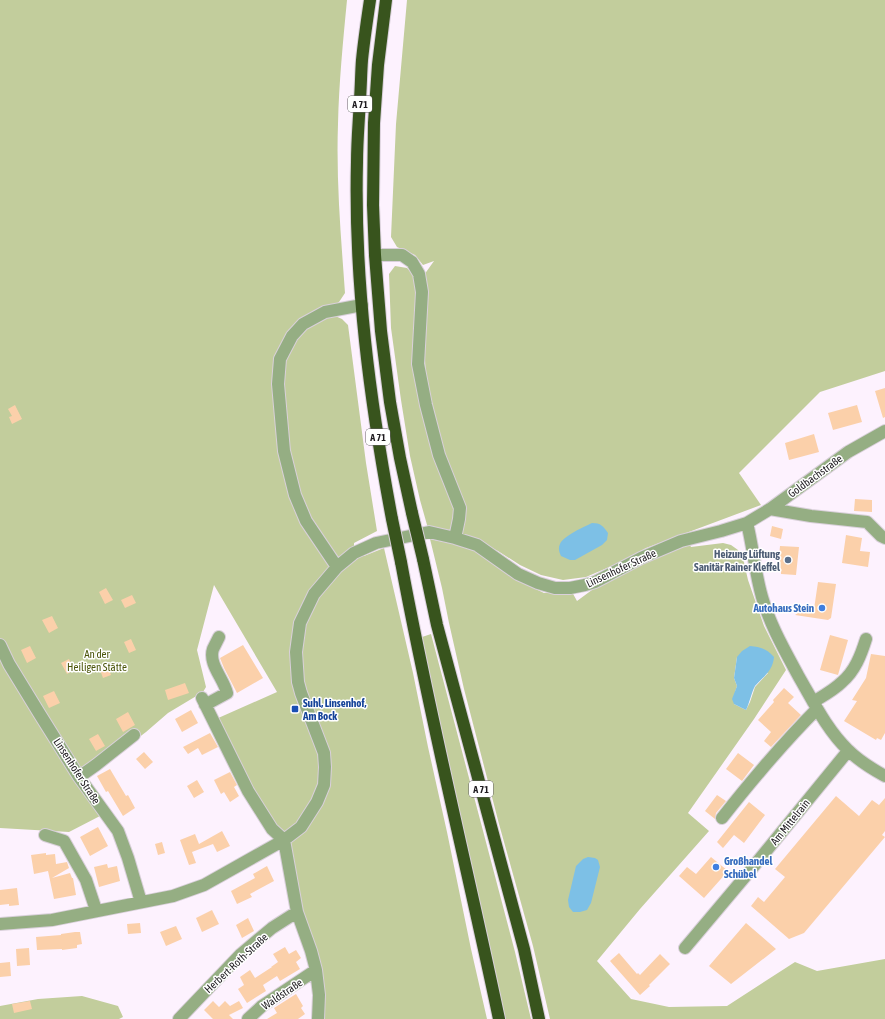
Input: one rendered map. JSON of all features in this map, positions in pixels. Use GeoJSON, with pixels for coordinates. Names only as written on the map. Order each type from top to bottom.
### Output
{"type":"FeatureCollection","features":[{"type":"Feature","properties":{"kind":"highway","name":"A 71"},"geometry":{"type":"LineString","coordinates":[[370,0],[362,61],[357,163],[362,305],[372,404],[381,462],[413,631],[437,744],[486,956],[498,1019]]}},
{"type":"Feature","properties":{"kind":"highway","name":"A 71"},"geometry":{"type":"LineString","coordinates":[[386,0],[378,65],[374,123],[373,205],[381,331],[390,402],[400,458],[437,625],[524,949],[539,1019]]}},
{"type":"Feature","properties":{"kind":"street"},"geometry":{"type":"LineString","coordinates":[[375,255],[402,255],[412,262],[419,274],[422,292],[418,364],[426,405],[439,455],[460,508],[460,519],[455,538]]}},
{"type":"Feature","properties":{"kind":"street"},"geometry":{"type":"LineString","coordinates":[[337,567],[306,521],[295,495],[284,451],[278,384],[280,359],[292,336],[303,324],[325,312],[362,305]]}},
{"type":"Feature","properties":{"kind":"street","name":"Goldbachstraße"},"geometry":{"type":"LineString","coordinates":[[747,522],[770,509],[848,452],[885,431]]}},
{"type":"Feature","properties":{"kind":"street"},"geometry":{"type":"LineString","coordinates":[[770,509],[811,516],[867,522],[885,538]]}},
{"type":"Feature","properties":{"kind":"street"},"geometry":{"type":"LineString","coordinates":[[747,522],[762,599],[776,635],[815,705],[848,751],[885,776]]}},
{"type":"Feature","properties":{"kind":"street","name":"Linsenhofer Straße"},"geometry":{"type":"LineString","coordinates":[[0,924],[52,920],[96,910],[173,896],[204,885],[284,840],[301,827],[317,802],[324,785],[325,767],[324,753],[298,682],[296,652],[300,623],[314,594],[337,567],[354,553],[376,543],[430,532],[477,545],[518,574],[538,583],[555,588],[570,588],[585,586],[595,582],[640,558],[681,541],[721,532],[747,522]]}},
{"type":"Feature","properties":{"kind":"street"},"geometry":{"type":"LineString","coordinates":[[219,637],[213,650],[213,658],[214,664],[228,693],[204,702],[248,791],[272,829],[284,840],[297,912],[312,951],[316,970],[320,995],[318,1019]]}},
{"type":"Feature","properties":{"kind":"street"},"geometry":{"type":"LineString","coordinates":[[722,818],[754,777],[815,705],[852,672],[859,659],[866,639]]}},
{"type":"Feature","properties":{"kind":"street","name":"Linsenhofer Straße"},"geometry":{"type":"LineString","coordinates":[[0,645],[9,664],[79,776],[118,831],[141,902]]}},
{"type":"Feature","properties":{"kind":"street"},"geometry":{"type":"LineString","coordinates":[[79,776],[96,765],[134,735]]}},
{"type":"Feature","properties":{"kind":"street","name":"Am Mittelrain"},"geometry":{"type":"LineString","coordinates":[[685,948],[848,751]]}},
{"type":"Feature","properties":{"kind":"street"},"geometry":{"type":"LineString","coordinates":[[45,835],[64,841],[86,880],[96,910]]}},
{"type":"Feature","properties":{"kind":"street","name":"Herbert-Roth-Straße"},"geometry":{"type":"LineString","coordinates":[[179,1019],[241,954],[272,928],[297,912]]}},
{"type":"Feature","properties":{"kind":"street","name":"Waldstraße"},"geometry":{"type":"LineString","coordinates":[[248,1019],[262,1006],[316,970]]}},
{"type":"Feature","properties":{"kind":"green space","name":"An der Heiligen Stätte"},"geometry":{"type":"Polygon","coordinates":[[[0,0],[347,0],[340,78],[338,145],[339,208],[345,293],[339,302],[326,312],[342,319],[348,325],[366,463],[377,531],[354,543],[354,553],[364,556],[384,548],[413,673],[487,1019],[323,1019],[284,840],[251,789],[216,719],[277,692],[214,585],[197,650],[206,687],[203,692],[168,713],[146,732],[79,783],[100,816],[69,832],[0,828],[0,0]]]}},
{"type":"Feature","properties":{"kind":"green space"},"geometry":{"type":"Polygon","coordinates":[[[407,0],[885,0],[885,371],[820,392],[739,473],[761,505],[646,548],[614,565],[586,577],[563,580],[541,575],[520,565],[498,551],[462,534],[465,509],[462,496],[448,465],[433,419],[426,380],[424,341],[424,275],[434,261],[423,265],[415,255],[397,247],[391,237],[396,124],[407,0]]]}},
{"type":"Feature","properties":{"kind":"green space"},"geometry":{"type":"Polygon","coordinates":[[[395,266],[407,268],[415,277],[422,292],[418,364],[460,508],[455,538],[429,532],[410,456],[391,328],[389,274],[395,266]]]}},
{"type":"Feature","properties":{"kind":"green space"},"geometry":{"type":"Polygon","coordinates":[[[430,539],[466,545],[515,579],[544,593],[572,592],[577,601],[596,587],[661,554],[690,545],[691,547],[723,543],[731,545],[738,550],[743,558],[748,580],[764,626],[786,670],[754,719],[688,813],[709,831],[640,909],[597,961],[631,999],[669,1007],[727,1006],[795,962],[817,971],[885,959],[885,1019],[550,1019],[533,946],[499,824],[464,689],[430,539]],[[737,657],[734,678],[737,686],[734,704],[746,710],[755,687],[768,673],[737,657]]]}},
{"type":"Feature","properties":{"kind":"green space"},"geometry":{"type":"Polygon","coordinates":[[[431,634],[515,952],[531,1019],[504,1019],[442,741],[422,637],[431,634]]]}},
{"type":"Feature","properties":{"kind":"green space"},"geometry":{"type":"Polygon","coordinates":[[[82,996],[118,1006],[123,1017],[119,1019],[0,1019],[0,1006],[38,999],[82,996]]]}},
{"type":"Feature","properties":{"kind":"water"},"geometry":{"type":"Polygon","coordinates":[[[592,523],[600,524],[605,528],[608,533],[607,540],[602,545],[575,560],[570,560],[561,556],[559,546],[562,541],[574,532],[592,523]]]}},
{"type":"Feature","properties":{"kind":"water"},"geometry":{"type":"Polygon","coordinates":[[[750,646],[764,649],[774,657],[770,670],[755,686],[746,710],[734,704],[732,699],[737,686],[734,678],[737,657],[742,651],[750,646]]]}},
{"type":"Feature","properties":{"kind":"water"},"geometry":{"type":"Polygon","coordinates":[[[588,857],[598,860],[600,867],[591,903],[587,910],[573,912],[569,907],[568,900],[576,866],[583,859],[588,857]]]}},
{"type":"Feature","properties":{"kind":"building"},"geometry":{"type":"Polygon","coordinates":[[[885,388],[885,417],[883,418],[875,391],[885,388]]]}},
{"type":"Feature","properties":{"kind":"building"},"geometry":{"type":"Polygon","coordinates":[[[15,405],[22,419],[12,424],[9,417],[12,416],[8,409],[15,405]]]}},
{"type":"Feature","properties":{"kind":"building"},"geometry":{"type":"Polygon","coordinates":[[[857,405],[862,422],[833,430],[828,413],[857,405]]]}},
{"type":"Feature","properties":{"kind":"building"},"geometry":{"type":"Polygon","coordinates":[[[814,434],[819,452],[789,460],[785,443],[814,434]]]}},
{"type":"Feature","properties":{"kind":"building"},"geometry":{"type":"Polygon","coordinates":[[[855,499],[872,500],[872,512],[854,511],[855,499]]]}},
{"type":"Feature","properties":{"kind":"building"},"geometry":{"type":"Polygon","coordinates":[[[772,526],[783,529],[781,539],[770,536],[772,526]]]}},
{"type":"Feature","properties":{"kind":"building"},"geometry":{"type":"Polygon","coordinates":[[[846,535],[862,538],[860,551],[870,552],[868,567],[842,563],[846,535]]]}},
{"type":"Feature","properties":{"kind":"building"},"geometry":{"type":"Polygon","coordinates":[[[780,546],[799,547],[796,575],[781,574],[781,568],[778,568],[780,546]]]}},
{"type":"Feature","properties":{"kind":"building"},"geometry":{"type":"Polygon","coordinates":[[[818,582],[836,584],[831,618],[828,620],[795,615],[805,608],[814,609],[818,582]]]}},
{"type":"Feature","properties":{"kind":"building"},"geometry":{"type":"Polygon","coordinates":[[[106,588],[113,600],[105,604],[99,592],[106,588]]]}},
{"type":"Feature","properties":{"kind":"building"},"geometry":{"type":"Polygon","coordinates":[[[132,595],[136,603],[125,608],[121,600],[132,595]]]}},
{"type":"Feature","properties":{"kind":"building"},"geometry":{"type":"Polygon","coordinates":[[[52,616],[58,628],[49,633],[42,620],[52,616]]]}},
{"type":"Feature","properties":{"kind":"building"},"geometry":{"type":"Polygon","coordinates":[[[830,635],[848,640],[838,675],[820,670],[830,635]]]}},
{"type":"Feature","properties":{"kind":"building"},"geometry":{"type":"Polygon","coordinates":[[[131,639],[136,650],[129,653],[124,642],[131,639]]]}},
{"type":"Feature","properties":{"kind":"building"},"geometry":{"type":"Polygon","coordinates":[[[243,645],[263,678],[237,693],[220,658],[243,645]]]}},
{"type":"Feature","properties":{"kind":"building"},"geometry":{"type":"Polygon","coordinates":[[[30,646],[36,658],[27,663],[21,650],[30,646]]]}},
{"type":"Feature","properties":{"kind":"building"},"geometry":{"type":"Polygon","coordinates":[[[871,654],[885,656],[885,733],[881,740],[877,738],[876,740],[844,721],[857,701],[852,700],[866,678],[871,654]]]}},
{"type":"Feature","properties":{"kind":"building"},"geometry":{"type":"Polygon","coordinates":[[[69,659],[74,670],[67,674],[61,663],[69,659]]]}},
{"type":"Feature","properties":{"kind":"building"},"geometry":{"type":"Polygon","coordinates":[[[107,664],[111,675],[103,678],[99,667],[107,664]]]}},
{"type":"Feature","properties":{"kind":"building"},"geometry":{"type":"Polygon","coordinates":[[[185,683],[189,693],[168,700],[165,690],[185,683]]]}},
{"type":"Feature","properties":{"kind":"building"},"geometry":{"type":"Polygon","coordinates":[[[784,688],[794,697],[788,703],[801,715],[771,747],[764,741],[771,732],[758,720],[784,688]]]}},
{"type":"Feature","properties":{"kind":"building"},"geometry":{"type":"Polygon","coordinates":[[[54,691],[60,703],[49,708],[43,696],[54,691]]]}},
{"type":"Feature","properties":{"kind":"building"},"geometry":{"type":"Polygon","coordinates":[[[191,710],[198,723],[182,732],[175,719],[191,710]]]}},
{"type":"Feature","properties":{"kind":"building"},"geometry":{"type":"Polygon","coordinates":[[[128,712],[135,725],[123,732],[116,719],[128,712]]]}},
{"type":"Feature","properties":{"kind":"building"},"geometry":{"type":"Polygon","coordinates":[[[210,733],[218,747],[202,755],[198,748],[188,754],[183,747],[210,733]]]}},
{"type":"Feature","properties":{"kind":"building"},"geometry":{"type":"Polygon","coordinates":[[[98,734],[105,746],[96,751],[89,739],[98,734]]]}},
{"type":"Feature","properties":{"kind":"building"},"geometry":{"type":"Polygon","coordinates":[[[144,752],[153,762],[145,769],[136,759],[144,752]]]}},
{"type":"Feature","properties":{"kind":"building"},"geometry":{"type":"Polygon","coordinates":[[[738,753],[754,765],[742,781],[726,769],[738,753]]]}},
{"type":"Feature","properties":{"kind":"building"},"geometry":{"type":"Polygon","coordinates":[[[110,769],[135,808],[123,816],[97,776],[110,769]]]}},
{"type":"Feature","properties":{"kind":"building"},"geometry":{"type":"Polygon","coordinates":[[[230,772],[237,785],[234,787],[239,796],[230,802],[224,792],[221,794],[214,780],[230,772]]]}},
{"type":"Feature","properties":{"kind":"building"},"geometry":{"type":"Polygon","coordinates":[[[197,780],[204,792],[194,798],[187,786],[197,780]]]}},
{"type":"Feature","properties":{"kind":"building"},"geometry":{"type":"Polygon","coordinates":[[[717,795],[726,801],[716,813],[715,819],[705,811],[717,795]]]}},
{"type":"Feature","properties":{"kind":"building"},"geometry":{"type":"Polygon","coordinates":[[[836,796],[859,816],[872,800],[879,805],[885,798],[885,831],[882,835],[885,837],[804,933],[789,939],[751,906],[758,897],[764,902],[785,877],[775,869],[836,796]]]}},
{"type":"Feature","properties":{"kind":"building"},"geometry":{"type":"Polygon","coordinates":[[[749,802],[765,815],[744,843],[734,835],[723,848],[717,842],[749,802]]]}},
{"type":"Feature","properties":{"kind":"building"},"geometry":{"type":"Polygon","coordinates":[[[98,827],[108,846],[90,856],[80,837],[98,827]]]}},
{"type":"Feature","properties":{"kind":"building"},"geometry":{"type":"Polygon","coordinates":[[[222,831],[230,846],[217,852],[213,844],[192,852],[196,863],[189,865],[180,840],[195,834],[199,844],[222,831]]]}},
{"type":"Feature","properties":{"kind":"building"},"geometry":{"type":"Polygon","coordinates":[[[162,842],[165,853],[158,855],[155,844],[162,842]]]}},
{"type":"Feature","properties":{"kind":"building"},"geometry":{"type":"Polygon","coordinates":[[[46,853],[46,855],[55,854],[56,864],[67,862],[69,868],[52,878],[70,873],[73,878],[76,895],[54,899],[48,871],[34,874],[31,855],[46,853]]]}},
{"type":"Feature","properties":{"kind":"building"},"geometry":{"type":"Polygon","coordinates":[[[711,857],[728,871],[704,898],[679,876],[687,867],[696,874],[711,857]]]}},
{"type":"Feature","properties":{"kind":"building"},"geometry":{"type":"Polygon","coordinates":[[[107,864],[108,868],[117,866],[120,881],[99,887],[94,867],[107,864]]]}},
{"type":"Feature","properties":{"kind":"building"},"geometry":{"type":"Polygon","coordinates":[[[267,866],[274,881],[250,894],[252,897],[237,904],[231,891],[255,878],[253,874],[267,866]]]}},
{"type":"Feature","properties":{"kind":"building"},"geometry":{"type":"Polygon","coordinates":[[[17,888],[19,905],[0,905],[0,890],[17,888]]]}},
{"type":"Feature","properties":{"kind":"building"},"geometry":{"type":"Polygon","coordinates":[[[212,910],[219,924],[202,932],[196,918],[212,910]]]}},
{"type":"Feature","properties":{"kind":"building"},"geometry":{"type":"Polygon","coordinates":[[[248,918],[254,931],[242,938],[236,925],[248,918]]]}},
{"type":"Feature","properties":{"kind":"building"},"geometry":{"type":"Polygon","coordinates":[[[140,923],[141,933],[128,934],[127,924],[140,923]]]}},
{"type":"Feature","properties":{"kind":"building"},"geometry":{"type":"Polygon","coordinates":[[[746,923],[776,949],[731,984],[709,966],[746,923]]]}},
{"type":"Feature","properties":{"kind":"building"},"geometry":{"type":"Polygon","coordinates":[[[176,926],[182,939],[166,946],[160,932],[176,926]]]}},
{"type":"Feature","properties":{"kind":"building"},"geometry":{"type":"Polygon","coordinates":[[[80,932],[82,944],[77,945],[77,948],[62,950],[37,950],[36,937],[80,932]]]}},
{"type":"Feature","properties":{"kind":"building"},"geometry":{"type":"Polygon","coordinates":[[[285,947],[289,954],[296,950],[301,958],[296,962],[300,969],[280,981],[277,976],[263,985],[266,991],[247,1003],[238,989],[244,985],[240,977],[250,970],[255,978],[272,967],[278,962],[273,954],[285,947]]]}},
{"type":"Feature","properties":{"kind":"building"},"geometry":{"type":"Polygon","coordinates":[[[29,948],[30,965],[17,966],[16,949],[29,948]]]}},
{"type":"Feature","properties":{"kind":"building"},"geometry":{"type":"Polygon","coordinates":[[[619,953],[637,974],[638,973],[640,975],[660,954],[670,964],[640,995],[610,961],[619,953]]]}},
{"type":"Feature","properties":{"kind":"building"},"geometry":{"type":"Polygon","coordinates":[[[10,962],[11,976],[0,977],[0,963],[10,962]]]}},
{"type":"Feature","properties":{"kind":"building"},"geometry":{"type":"Polygon","coordinates":[[[296,994],[303,1006],[301,1008],[305,1014],[298,1019],[267,1019],[277,1013],[274,1008],[296,994]]]}},
{"type":"Feature","properties":{"kind":"building"},"geometry":{"type":"Polygon","coordinates":[[[30,1001],[32,1009],[14,1013],[12,1004],[30,1001]]]}},
{"type":"Feature","properties":{"kind":"building"},"geometry":{"type":"Polygon","coordinates":[[[213,1001],[219,1007],[225,1001],[230,1006],[239,1001],[243,1008],[229,1015],[233,1019],[213,1019],[204,1010],[213,1001]]]}},
{"type":"Feature","properties":{"kind":"place","name":"Heizung Lüftung Sanitär Rainer Kleffel"},"geometry":{"type":"Point","coordinates":[788,560]}},
{"type":"Feature","properties":{"kind":"place","name":"Autohaus Stein"},"geometry":{"type":"Point","coordinates":[822,608]}},
{"type":"Feature","properties":{"kind":"place","name":"Suhl, Linsenhof, Am Bock"},"geometry":{"type":"Point","coordinates":[295,709]}},
{"type":"Feature","properties":{"kind":"place","name":"Großhandel Schübel"},"geometry":{"type":"Point","coordinates":[716,867]}}]}
